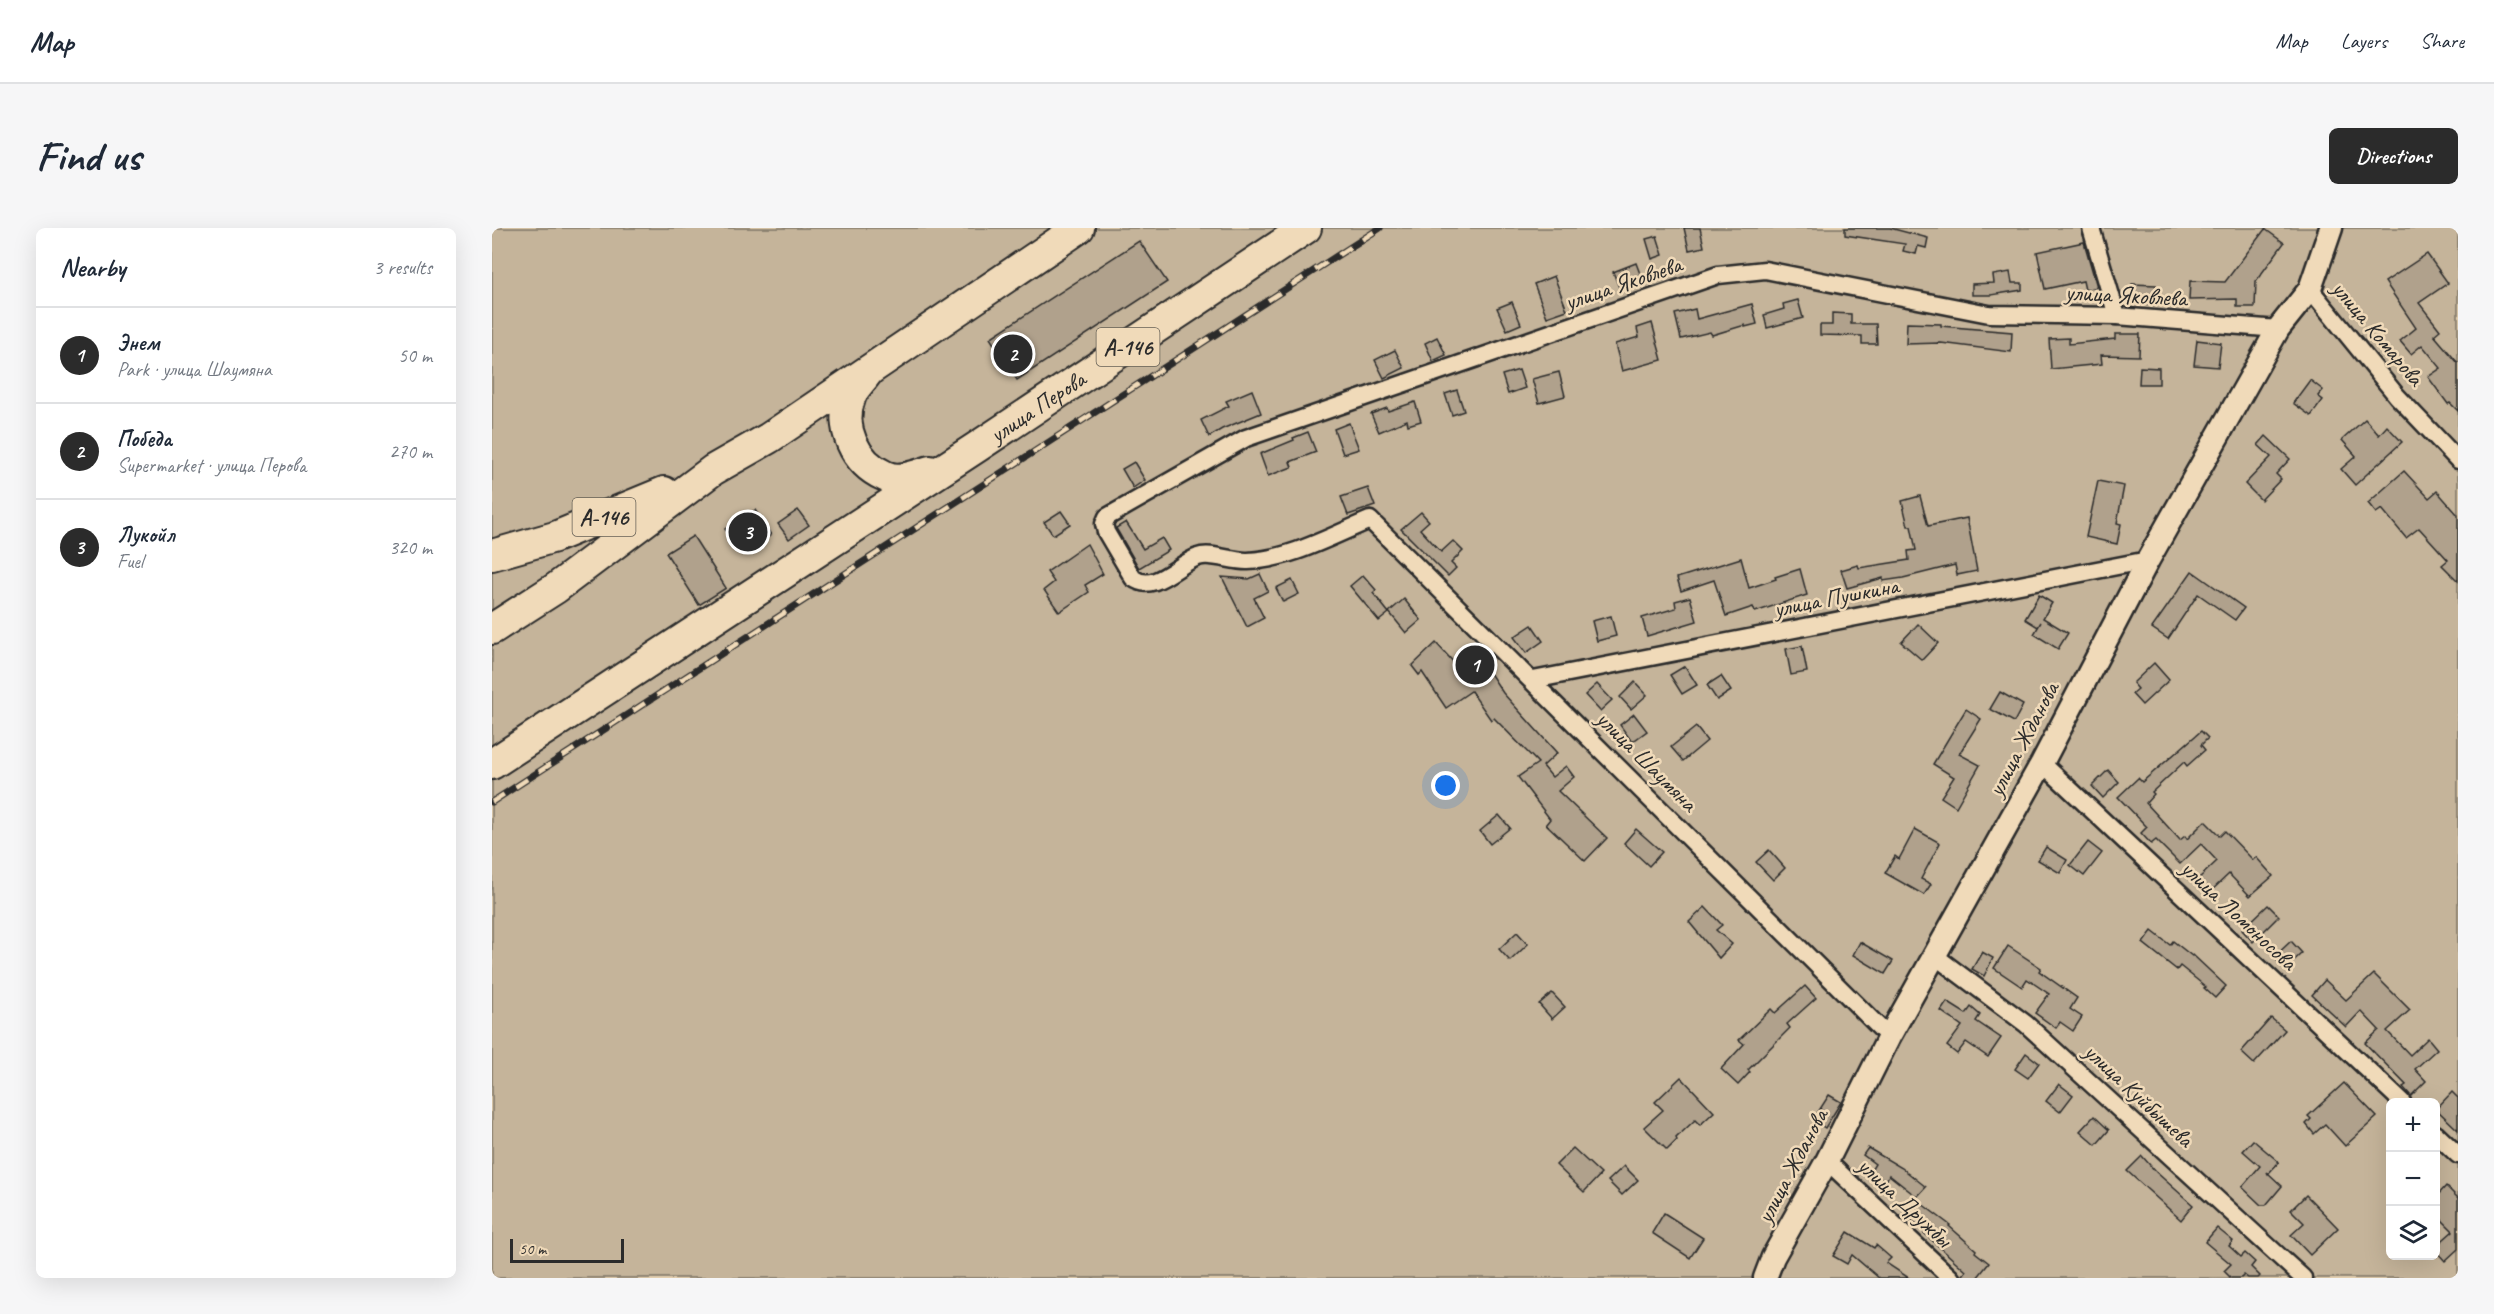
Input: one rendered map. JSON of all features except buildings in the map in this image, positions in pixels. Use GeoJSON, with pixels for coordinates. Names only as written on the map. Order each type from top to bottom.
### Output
{"type":"FeatureCollection","features":[{"type":"Feature","properties":{"kind":"highway","name":"А-146"},"geometry":{"type":"LineString","coordinates":[[492,555],[555,537],[713,470],[769,438],[1079,228]]}},
{"type":"Feature","properties":{"kind":"highway","name":"улица Перова"},"geometry":{"type":"LineString","coordinates":[[949,466],[1306,228]]}},
{"type":"Feature","properties":{"kind":"highway","name":"А-146"},"geometry":{"type":"LineString","coordinates":[[870,368],[851,396],[847,422],[850,442],[864,462],[887,477],[908,478],[949,466]]}},
{"type":"Feature","properties":{"kind":"highway","name":"А-146"},"geometry":{"type":"LineString","coordinates":[[492,764],[949,466]]}},
{"type":"Feature","properties":{"kind":"highway"},"geometry":{"type":"LineString","coordinates":[[492,629],[556,588],[713,470]]}},
{"type":"Feature","properties":{"kind":"street"},"geometry":{"type":"LineString","coordinates":[[2091,228],[2117,316]]}},
{"type":"Feature","properties":{"kind":"street","name":"улица Жданова"},"geometry":{"type":"LineString","coordinates":[[1765,1278],[1773,1257],[1827,1161],[1889,1037],[2042,763],[2148,560],[2278,329],[2310,289],[2331,228]]}},
{"type":"Feature","properties":{"kind":"street","name":"улица Яковлева"},"geometry":{"type":"LineString","coordinates":[[1370,520],[1285,555],[1247,561],[1200,556],[1150,584],[1139,583],[1133,578],[1106,532],[1104,524],[1107,517],[1121,508],[1246,438],[1718,275],[1765,270],[1989,314],[2117,316],[2278,329]]}},
{"type":"Feature","properties":{"kind":"street","name":"улица Комарова"},"geometry":{"type":"LineString","coordinates":[[2310,289],[2397,396],[2458,460]]}},
{"type":"Feature","properties":{"kind":"street","name":"улица Шаумяна"},"geometry":{"type":"LineString","coordinates":[[1370,520],[1889,1037]]}},
{"type":"Feature","properties":{"kind":"street","name":"улица Пушкина"},"geometry":{"type":"LineString","coordinates":[[1533,680],[2148,560]]}},
{"type":"Feature","properties":{"kind":"street","name":"улица Ломоносова"},"geometry":{"type":"LineString","coordinates":[[2042,763],[2398,1098]]}},
{"type":"Feature","properties":{"kind":"street","name":"улица Куйбышева"},"geometry":{"type":"LineString","coordinates":[[1935,956],[2026,1024],[2303,1278]]}},
{"type":"Feature","properties":{"kind":"street"},"geometry":{"type":"LineString","coordinates":[[2440,1138],[2458,1155]]}},
{"type":"Feature","properties":{"kind":"street","name":"улица Дружбы"},"geometry":{"type":"LineString","coordinates":[[1827,1161],[1951,1278]]}},
{"type":"Feature","properties":{"kind":"shaded area"},"geometry":{"type":"Polygon","coordinates":[[[492,228],[2458,228],[2458,1278],[492,1278],[492,228]]]}},
{"type":"Feature","properties":{"kind":"railway"},"geometry":{"type":"LineString","coordinates":[[492,802],[1380,228]]}},
{"type":"Feature","properties":{"kind":"place","name":"Победа"},"geometry":{"type":"Point","coordinates":[1013,354]}},
{"type":"Feature","properties":{"kind":"place","name":"Лукойл"},"geometry":{"type":"Point","coordinates":[748,532]}},
{"type":"Feature","properties":{"kind":"place","name":"Энем"},"geometry":{"type":"Point","coordinates":[1475,665]}}]}
